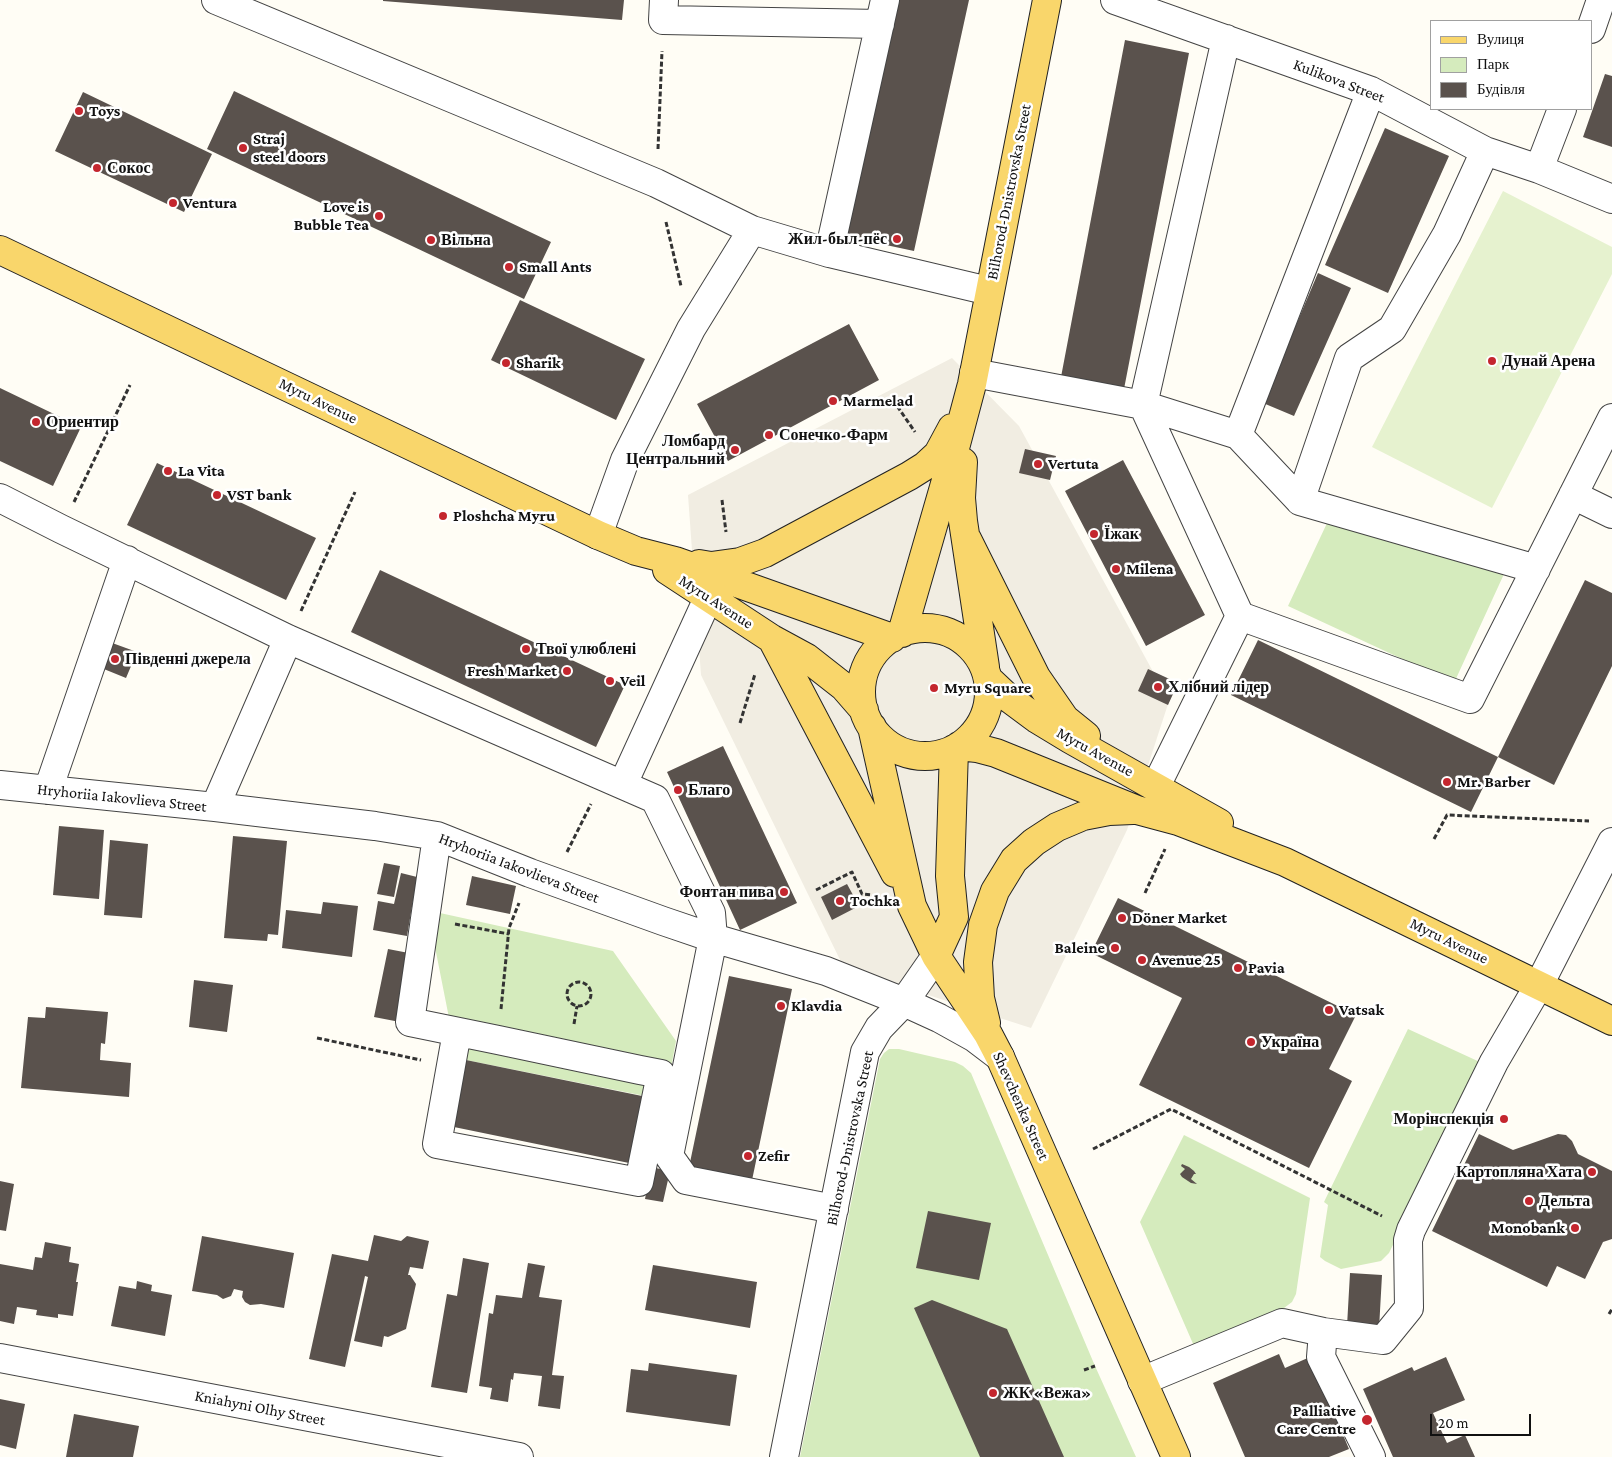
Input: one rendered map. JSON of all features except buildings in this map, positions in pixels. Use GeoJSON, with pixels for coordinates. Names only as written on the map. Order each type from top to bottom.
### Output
{"type":"FeatureCollection","features":[{"type":"Feature","properties":{"kind":"main road","name":"Bilhorod-Dnistrovska Street"},"geometry":{"type":"LineString","coordinates":[[987,675],[961,498],[962,471],[973,378],[1047,0]]}},
{"type":"Feature","properties":{"kind":"main road","name":"Myru Avenue"},"geometry":{"type":"LineString","coordinates":[[0,250],[598,535],[636,551],[675,561],[897,635]]}},
{"type":"Feature","properties":{"kind":"main road","name":"Bilhorod-Dnistrovska Street"},"geometry":{"type":"LineString","coordinates":[[897,635],[951,463],[973,378]]}},
{"type":"Feature","properties":{"kind":"main road"},"geometry":{"type":"LineString","coordinates":[[675,561],[711,566],[753,558],[925,466],[938,454],[943,446],[973,378]]}},
{"type":"Feature","properties":{"kind":"main road"},"geometry":{"type":"LineString","coordinates":[[967,539],[1036,677],[1064,719],[1102,751],[1156,786]]}},
{"type":"Feature","properties":{"kind":"main road","name":"Myru Avenue"},"geometry":{"type":"LineString","coordinates":[[636,551],[709,596],[772,639],[807,658],[844,687],[868,718]]}},
{"type":"Feature","properties":{"kind":"main road"},"geometry":{"type":"LineString","coordinates":[[868,718],[877,734],[891,746],[908,754],[936,755],[956,748],[973,734],[984,717],[989,698],[987,675],[982,662],[971,647],[947,632],[929,628],[920,629],[897,635],[878,649],[868,664],[862,682],[868,718],[912,906]]}},
{"type":"Feature","properties":{"kind":"main road"},"geometry":{"type":"LineString","coordinates":[[772,639],[912,906],[936,956]]}},
{"type":"Feature","properties":{"kind":"main road","name":"Myru Avenue"},"geometry":{"type":"LineString","coordinates":[[987,675],[1006,696],[1037,719],[1285,862],[1612,1021]]}},
{"type":"Feature","properties":{"kind":"main road","name":"Myru Avenue"},"geometry":{"type":"LineString","coordinates":[[956,748],[977,748],[996,753],[1137,810],[1178,821],[1285,862]]}},
{"type":"Feature","properties":{"kind":"main road"},"geometry":{"type":"LineString","coordinates":[[936,956],[954,918],[950,876],[956,748]]}},
{"type":"Feature","properties":{"kind":"main road"},"geometry":{"type":"LineString","coordinates":[[994,1046],[980,998],[978,962],[983,925],[995,891],[1014,860],[1034,842],[1057,827],[1082,816],[1110,811],[1137,810]]}},
{"type":"Feature","properties":{"kind":"main road"},"geometry":{"type":"LineString","coordinates":[[954,918],[995,891]]}},
{"type":"Feature","properties":{"kind":"main road","name":"Shevchenka Street"},"geometry":{"type":"LineString","coordinates":[[936,956],[994,1046],[1176,1457]]}},
{"type":"Feature","properties":{"kind":"street"},"geometry":{"type":"LineString","coordinates":[[216,0],[656,183],[752,230],[829,254],[989,291]]}},
{"type":"Feature","properties":{"kind":"street","name":"Kulikova Street"},"geometry":{"type":"LineString","coordinates":[[1115,0],[1371,90],[1485,151],[1539,169],[1612,199]]}},
{"type":"Feature","properties":{"kind":"street"},"geometry":{"type":"LineString","coordinates":[[1592,26],[1601,0]]}},
{"type":"Feature","properties":{"kind":"street"},"geometry":{"type":"LineString","coordinates":[[664,10],[883,12],[829,254]]}},
{"type":"Feature","properties":{"kind":"street"},"geometry":{"type":"LineString","coordinates":[[1226,39],[1143,405],[1240,616],[1470,699],[1612,418]]}},
{"type":"Feature","properties":{"kind":"street"},"geometry":{"type":"LineString","coordinates":[[1238,435],[1371,90]]}},
{"type":"Feature","properties":{"kind":"street"},"geometry":{"type":"LineString","coordinates":[[1539,169],[1562,110]]}},
{"type":"Feature","properties":{"kind":"street"},"geometry":{"type":"LineString","coordinates":[[1300,501],[1348,358],[1392,329],[1447,234],[1485,151]]}},
{"type":"Feature","properties":{"kind":"street"},"geometry":{"type":"LineString","coordinates":[[598,535],[625,460],[691,329],[752,230]]}},
{"type":"Feature","properties":{"kind":"street"},"geometry":{"type":"LineString","coordinates":[[973,378],[1143,405],[1238,435],[1300,501],[1536,569]]}},
{"type":"Feature","properties":{"kind":"street"},"geometry":{"type":"LineString","coordinates":[[1573,495],[1612,514]]}},
{"type":"Feature","properties":{"kind":"street"},"geometry":{"type":"LineString","coordinates":[[0,498],[288,639],[655,799],[711,913],[713,938],[669,1156],[686,1180],[834,1209]]}},
{"type":"Feature","properties":{"kind":"street"},"geometry":{"type":"LineString","coordinates":[[48,790],[127,560]]}},
{"type":"Feature","properties":{"kind":"street"},"geometry":{"type":"LineString","coordinates":[[614,781],[709,596]]}},
{"type":"Feature","properties":{"kind":"street"},"geometry":{"type":"LineString","coordinates":[[1156,786],[1240,616]]}},
{"type":"Feature","properties":{"kind":"street"},"geometry":{"type":"LineString","coordinates":[[215,807],[288,639]]}},
{"type":"Feature","properties":{"kind":"street","name":"Hryhoriia Iakovlieva Street"},"geometry":{"type":"LineString","coordinates":[[0,785],[215,807],[375,826],[437,836],[541,877],[713,938],[826,971],[904,1002],[994,1046]]}},
{"type":"Feature","properties":{"kind":"street"},"geometry":{"type":"LineString","coordinates":[[437,836],[410,1022],[661,1074],[639,1182],[437,1144],[458,1032]]}},
{"type":"Feature","properties":{"kind":"street"},"geometry":{"type":"LineString","coordinates":[[1142,1381],[1282,1323],[1323,1332],[1383,1340],[1409,1308],[1409,1235],[1494,1062],[1539,985],[1612,842]]}},
{"type":"Feature","properties":{"kind":"street","name":"Bilhorod-Dnistrovska Street"},"geometry":{"type":"LineString","coordinates":[[784,1457],[866,1052],[879,1028],[904,1002],[936,956]]}},
{"type":"Feature","properties":{"kind":"street"},"geometry":{"type":"LineString","coordinates":[[1323,1332],[1321,1357],[1371,1457]]}},
{"type":"Feature","properties":{"kind":"street","name":"Kniahyni Olhy Street"},"geometry":{"type":"LineString","coordinates":[[0,1358],[519,1457]]}},
{"type":"Feature","properties":{"kind":"path"},"geometry":{"type":"LineString","coordinates":[[664,10],[656,183],[691,329]]}},
{"type":"Feature","properties":{"kind":"path"},"geometry":{"type":"LineString","coordinates":[[60,529],[130,385]]}},
{"type":"Feature","properties":{"kind":"path"},"geometry":{"type":"LineString","coordinates":[[893,400],[919,437]]}},
{"type":"Feature","properties":{"kind":"path"},"geometry":{"type":"LineString","coordinates":[[288,639],[355,492]]}},
{"type":"Feature","properties":{"kind":"path"},"geometry":{"type":"LineString","coordinates":[[722,500],[726,533]]}},
{"type":"Feature","properties":{"kind":"path"},"geometry":{"type":"LineString","coordinates":[[740,723],[757,666]]}},
{"type":"Feature","properties":{"kind":"path"},"geometry":{"type":"LineString","coordinates":[[498,1040],[509,928],[541,877],[614,781]]}},
{"type":"Feature","properties":{"kind":"path"},"geometry":{"type":"LineString","coordinates":[[1434,839],[1447,815],[1593,822]]}},
{"type":"Feature","properties":{"kind":"path"},"geometry":{"type":"LineString","coordinates":[[1145,893],[1165,850]]}},
{"type":"Feature","properties":{"kind":"path"},"geometry":{"type":"LineString","coordinates":[[816,890],[852,872],[862,894],[878,896]]}},
{"type":"Feature","properties":{"kind":"path"},"geometry":{"type":"LineString","coordinates":[[425,918],[509,934]]}},
{"type":"Feature","properties":{"kind":"path"},"geometry":{"type":"LineString","coordinates":[[579,982],[587,985],[591,993],[589,1001],[582,1006],[573,1004],[568,998],[567,993],[571,986],[579,982]]}},
{"type":"Feature","properties":{"kind":"path"},"geometry":{"type":"LineString","coordinates":[[317,1038],[431,1062]]}},
{"type":"Feature","properties":{"kind":"path"},"geometry":{"type":"LineString","coordinates":[[1093,1149],[1171,1109],[1409,1235]]}},
{"type":"Feature","properties":{"kind":"path"},"geometry":{"type":"LineString","coordinates":[[1609,1314],[1612,1309]]}},
{"type":"Feature","properties":{"kind":"path"},"geometry":{"type":"LineString","coordinates":[[1084,1370],[1095,1366]]}},
{"type":"Feature","properties":{"kind":"green space","name":"Дунай Арена"},"geometry":{"type":"Polygon","coordinates":[[[1503,191],[1612,247],[1612,274],[1492,508],[1372,447],[1503,191]]]}},
{"type":"Feature","properties":{"kind":"green space"},"geometry":{"type":"Polygon","coordinates":[[[1328,521],[1504,574],[1454,683],[1288,606],[1328,521]]]}},
{"type":"Feature","properties":{"kind":"green space"},"geometry":{"type":"Polygon","coordinates":[[[440,913],[613,951],[676,1041],[665,1100],[466,1060],[472,1027],[450,1023],[434,942],[440,913]]]}},
{"type":"Feature","properties":{"kind":"green space"},"geometry":{"type":"Polygon","coordinates":[[[1408,1029],[1482,1063],[1389,1253],[1381,1261],[1341,1269],[1320,1257],[1328,1205],[1324,1202],[1408,1029]]]}},
{"type":"Feature","properties":{"kind":"green space"},"geometry":{"type":"Polygon","coordinates":[[[889,1049],[899,1049],[955,1062],[971,1073],[1095,1366],[1136,1457],[800,1457],[880,1059],[889,1049]]]}},
{"type":"Feature","properties":{"kind":"green space"},"geometry":{"type":"Polygon","coordinates":[[[1184,1135],[1310,1198],[1296,1294],[1292,1302],[1284,1308],[1194,1346],[1140,1222],[1184,1135]]]}},
{"type":"Feature","properties":{"kind":"shaded area","name":"Myru Square"},"geometry":{"type":"Polygon","coordinates":[[[952,358],[1019,426],[1169,701],[1127,830],[1031,1028],[844,968],[701,675],[688,495],[952,358]]]}},
{"type":"Feature","properties":{"kind":"place","name":"Toys"},"geometry":{"type":"Point","coordinates":[79,111]}},
{"type":"Feature","properties":{"kind":"place","name":"Straj steel doors"},"geometry":{"type":"Point","coordinates":[243,148]}},
{"type":"Feature","properties":{"kind":"place","name":"Сокос"},"geometry":{"type":"Point","coordinates":[97,168]}},
{"type":"Feature","properties":{"kind":"place","name":"Ventura"},"geometry":{"type":"Point","coordinates":[173,203]}},
{"type":"Feature","properties":{"kind":"place","name":"Love is Bubble Tea"},"geometry":{"type":"Point","coordinates":[379,216]}},
{"type":"Feature","properties":{"kind":"place","name":"Жил-был-пёс"},"geometry":{"type":"Point","coordinates":[897,239]}},
{"type":"Feature","properties":{"kind":"place","name":"Вільна"},"geometry":{"type":"Point","coordinates":[431,240]}},
{"type":"Feature","properties":{"kind":"place","name":"Small Ants"},"geometry":{"type":"Point","coordinates":[509,267]}},
{"type":"Feature","properties":{"kind":"place","name":"Дунай Арена"},"geometry":{"type":"Point","coordinates":[1492,361]}},
{"type":"Feature","properties":{"kind":"place","name":"Sharik"},"geometry":{"type":"Point","coordinates":[506,363]}},
{"type":"Feature","properties":{"kind":"place","name":"Marmelad"},"geometry":{"type":"Point","coordinates":[833,401]}},
{"type":"Feature","properties":{"kind":"place","name":"Ориентир"},"geometry":{"type":"Point","coordinates":[36,422]}},
{"type":"Feature","properties":{"kind":"place","name":"Сонечко-Фарм"},"geometry":{"type":"Point","coordinates":[769,435]}},
{"type":"Feature","properties":{"kind":"place","name":"Ломбард Центральний"},"geometry":{"type":"Point","coordinates":[735,450]}},
{"type":"Feature","properties":{"kind":"place","name":"Vertuta"},"geometry":{"type":"Point","coordinates":[1038,464]}},
{"type":"Feature","properties":{"kind":"place","name":"La Vita"},"geometry":{"type":"Point","coordinates":[168,471]}},
{"type":"Feature","properties":{"kind":"place","name":"VST bank"},"geometry":{"type":"Point","coordinates":[217,495]}},
{"type":"Feature","properties":{"kind":"place","name":"Ploshcha Myru"},"geometry":{"type":"Point","coordinates":[443,516]}},
{"type":"Feature","properties":{"kind":"place","name":"Їжак"},"geometry":{"type":"Point","coordinates":[1094,534]}},
{"type":"Feature","properties":{"kind":"place","name":"Milena"},"geometry":{"type":"Point","coordinates":[1116,569]}},
{"type":"Feature","properties":{"kind":"place","name":"Твої улюблені"},"geometry":{"type":"Point","coordinates":[526,649]}},
{"type":"Feature","properties":{"kind":"place","name":"Південні джерела"},"geometry":{"type":"Point","coordinates":[115,659]}},
{"type":"Feature","properties":{"kind":"place","name":"Fresh Market"},"geometry":{"type":"Point","coordinates":[567,671]}},
{"type":"Feature","properties":{"kind":"place","name":"Veil"},"geometry":{"type":"Point","coordinates":[610,681]}},
{"type":"Feature","properties":{"kind":"place","name":"Хлібний лідер"},"geometry":{"type":"Point","coordinates":[1158,687]}},
{"type":"Feature","properties":{"kind":"place","name":"Myru Square"},"geometry":{"type":"Point","coordinates":[934,688]}},
{"type":"Feature","properties":{"kind":"place","name":"Mr. Barber"},"geometry":{"type":"Point","coordinates":[1447,782]}},
{"type":"Feature","properties":{"kind":"place","name":"Благо"},"geometry":{"type":"Point","coordinates":[678,790]}},
{"type":"Feature","properties":{"kind":"place","name":"Фонтан пива"},"geometry":{"type":"Point","coordinates":[784,892]}},
{"type":"Feature","properties":{"kind":"place","name":"Tochka"},"geometry":{"type":"Point","coordinates":[840,901]}},
{"type":"Feature","properties":{"kind":"place","name":"Döner Market"},"geometry":{"type":"Point","coordinates":[1122,918]}},
{"type":"Feature","properties":{"kind":"place","name":"Baleine"},"geometry":{"type":"Point","coordinates":[1115,948]}},
{"type":"Feature","properties":{"kind":"place","name":"Avenue 25"},"geometry":{"type":"Point","coordinates":[1142,960]}},
{"type":"Feature","properties":{"kind":"place","name":"Pavia"},"geometry":{"type":"Point","coordinates":[1238,968]}},
{"type":"Feature","properties":{"kind":"place","name":"Klavdia"},"geometry":{"type":"Point","coordinates":[781,1006]}},
{"type":"Feature","properties":{"kind":"place","name":"Vatsak"},"geometry":{"type":"Point","coordinates":[1329,1010]}},
{"type":"Feature","properties":{"kind":"place","name":"Україна"},"geometry":{"type":"Point","coordinates":[1251,1042]}},
{"type":"Feature","properties":{"kind":"place","name":"Морінспекція"},"geometry":{"type":"Point","coordinates":[1504,1119]}},
{"type":"Feature","properties":{"kind":"place","name":"Zefir"},"geometry":{"type":"Point","coordinates":[748,1156]}},
{"type":"Feature","properties":{"kind":"place","name":"Картопляна Хата"},"geometry":{"type":"Point","coordinates":[1592,1172]}},
{"type":"Feature","properties":{"kind":"place","name":"Дельта"},"geometry":{"type":"Point","coordinates":[1529,1201]}},
{"type":"Feature","properties":{"kind":"place","name":"Monobank"},"geometry":{"type":"Point","coordinates":[1575,1228]}},
{"type":"Feature","properties":{"kind":"place","name":"ЖК «Вежа»"},"geometry":{"type":"Point","coordinates":[993,1393]}},
{"type":"Feature","properties":{"kind":"place","name":"Palliative Care Centre"},"geometry":{"type":"Point","coordinates":[1367,1420]}}]}
